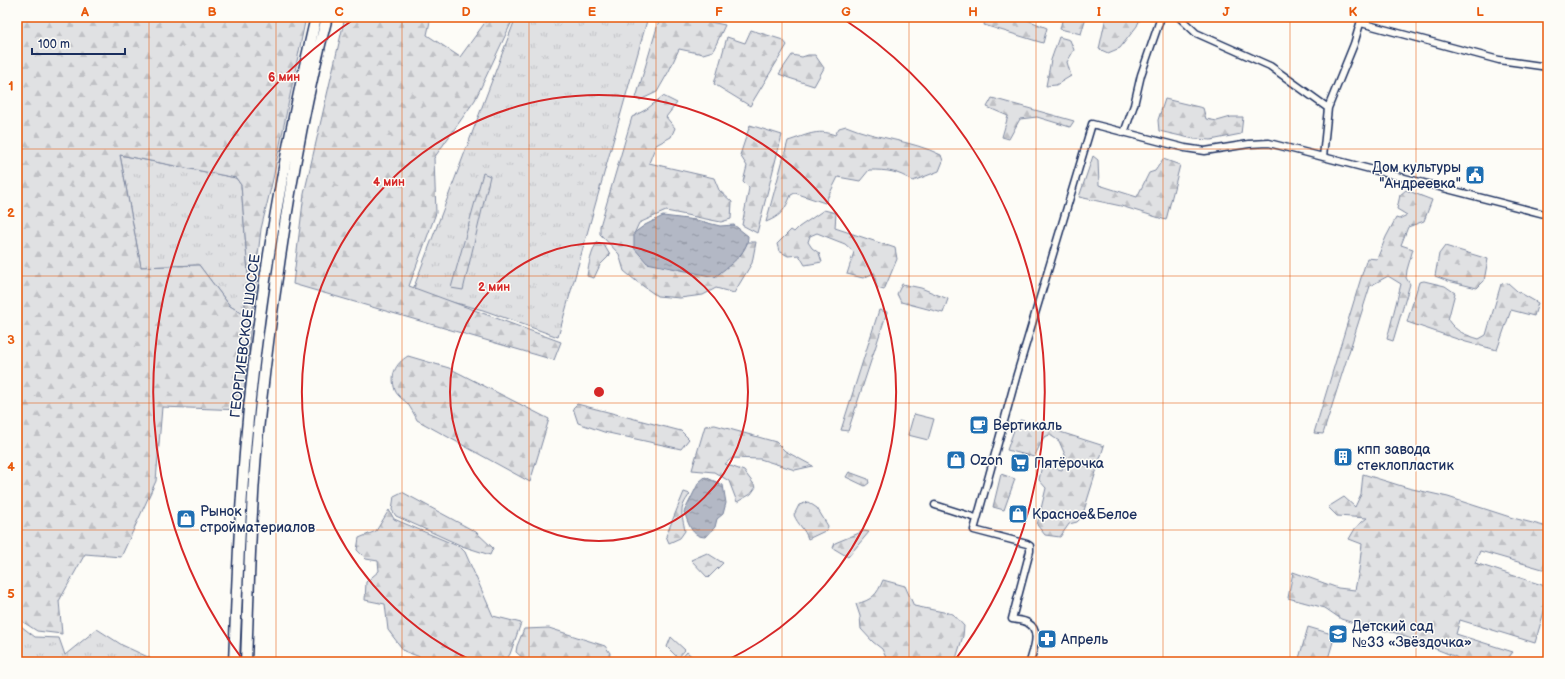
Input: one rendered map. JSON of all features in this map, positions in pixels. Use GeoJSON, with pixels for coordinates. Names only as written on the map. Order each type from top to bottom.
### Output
{"type":"FeatureCollection","features":[{"type":"Feature","properties":{"kind":"main road","name":"ГЕОРГИЕВСКОЕ ШОССЕ"},"geometry":{"type":"LineString","coordinates":[[234,662],[240,512],[255,354],[269,253],[280,191],[316,17]]}},
{"type":"Feature","properties":{"kind":"main road","name":"ГЕОРГИЕВСКОЕ ШОССЕ"},"geometry":{"type":"LineString","coordinates":[[246,662],[252,510],[266,354],[294,168],[327,17]]}},
{"type":"Feature","properties":{"kind":"street"},"geometry":{"type":"LineString","coordinates":[[1124,133],[1134,105],[1141,75],[1161,17]]}},
{"type":"Feature","properties":{"kind":"street"},"geometry":{"type":"LineString","coordinates":[[1179,17],[1196,33],[1270,66],[1328,108]]}},
{"type":"Feature","properties":{"kind":"street"},"geometry":{"type":"LineString","coordinates":[[1323,157],[1328,108],[1362,20],[1500,60],[1548,67]]}},
{"type":"Feature","properties":{"kind":"street"},"geometry":{"type":"LineString","coordinates":[[1030,662],[1036,638],[1034,630],[1028,623],[1012,619],[1030,546],[974,530],[976,518],[1017,374],[1092,124],[1185,148],[1205,151],[1249,144],[1268,143],[1548,215]]}},
{"type":"Feature","properties":{"kind":"street"},"geometry":{"type":"LineString","coordinates":[[935,505],[976,518]]}},
{"type":"Feature","properties":{"kind":"green space"},"geometry":{"type":"Polygon","coordinates":[[[17,17],[306,17],[273,179],[261,229],[253,308],[245,316],[251,323],[242,410],[162,407],[156,481],[121,557],[85,554],[59,601],[62,634],[37,631],[17,618],[17,17]],[[120,155],[141,267],[199,265],[230,306],[245,315],[245,300],[249,285],[241,185],[236,178],[120,155]]]}},
{"type":"Feature","properties":{"kind":"green space"},"geometry":{"type":"Polygon","coordinates":[[[321,17],[323,17],[277,251],[243,662],[240,662],[242,569],[248,476],[264,314],[271,264],[289,164],[309,65],[321,17]]]}},
{"type":"Feature","properties":{"kind":"green space"},"geometry":{"type":"Polygon","coordinates":[[[345,17],[431,17],[427,35],[460,57],[489,17],[514,17],[475,100],[434,158],[436,213],[409,286],[561,342],[554,360],[293,284],[304,194],[345,17]]]}},
{"type":"Feature","properties":{"kind":"green space"},"geometry":{"type":"Polygon","coordinates":[[[516,17],[648,17],[558,337],[483,310],[412,292],[516,17]]]}},
{"type":"Feature","properties":{"kind":"green space"},"geometry":{"type":"Polygon","coordinates":[[[660,17],[686,17],[725,25],[713,51],[703,54],[679,49],[657,92],[640,100],[636,98],[660,17]]]}},
{"type":"Feature","properties":{"kind":"green space"},"geometry":{"type":"Polygon","coordinates":[[[986,17],[1016,17],[1047,28],[1043,43],[984,25],[986,17]]]}},
{"type":"Feature","properties":{"kind":"green space"},"geometry":{"type":"Polygon","coordinates":[[[1063,17],[1086,17],[1081,34],[1060,29],[1063,17]]]}},
{"type":"Feature","properties":{"kind":"green space"},"geometry":{"type":"Polygon","coordinates":[[[1106,17],[1139,17],[1140,19],[1137,26],[1120,48],[1108,53],[1099,49],[1106,17]]]}},
{"type":"Feature","properties":{"kind":"green space"},"geometry":{"type":"Polygon","coordinates":[[[751,30],[783,40],[787,45],[750,106],[714,84],[727,37],[745,43],[751,30]]]}},
{"type":"Feature","properties":{"kind":"green space"},"geometry":{"type":"Polygon","coordinates":[[[1059,37],[1070,40],[1074,50],[1067,62],[1071,76],[1056,85],[1046,86],[1051,60],[1059,37]]]}},
{"type":"Feature","properties":{"kind":"green space"},"geometry":{"type":"Polygon","coordinates":[[[792,55],[802,57],[815,55],[824,68],[814,86],[779,74],[792,55]]]}},
{"type":"Feature","properties":{"kind":"green space"},"geometry":{"type":"Polygon","coordinates":[[[663,96],[677,103],[666,117],[675,128],[671,137],[656,145],[649,163],[714,178],[719,190],[732,202],[731,219],[721,222],[666,211],[639,223],[634,234],[740,256],[748,242],[756,242],[752,263],[734,293],[716,288],[703,295],[680,298],[657,296],[624,271],[619,254],[600,234],[600,226],[632,117],[647,109],[663,96]]]}},
{"type":"Feature","properties":{"kind":"green space"},"geometry":{"type":"Polygon","coordinates":[[[992,98],[1074,121],[1070,127],[1037,117],[1020,119],[1009,139],[1002,137],[1008,116],[987,107],[992,98]]]}},
{"type":"Feature","properties":{"kind":"green space"},"geometry":{"type":"Polygon","coordinates":[[[1165,99],[1203,108],[1206,119],[1217,121],[1231,117],[1243,117],[1241,134],[1211,140],[1194,139],[1159,131],[1158,120],[1165,99]]]}},
{"type":"Feature","properties":{"kind":"green space"},"geometry":{"type":"Polygon","coordinates":[[[750,125],[782,135],[757,233],[742,225],[749,188],[743,182],[747,166],[740,155],[750,125]]]}},
{"type":"Feature","properties":{"kind":"green space"},"geometry":{"type":"Polygon","coordinates":[[[846,126],[870,134],[918,146],[941,155],[943,161],[939,171],[913,181],[897,173],[882,170],[869,170],[860,181],[838,177],[825,203],[795,193],[791,195],[787,205],[779,215],[766,222],[788,141],[822,132],[835,135],[839,128],[846,126]]]}},
{"type":"Feature","properties":{"kind":"green space"},"geometry":{"type":"Polygon","coordinates":[[[120,155],[236,178],[241,185],[249,285],[245,300],[245,316],[230,306],[199,265],[141,267],[120,155]]]}},
{"type":"Feature","properties":{"kind":"green space"},"geometry":{"type":"Polygon","coordinates":[[[1093,156],[1098,160],[1099,185],[1137,197],[1149,173],[1155,171],[1163,159],[1180,165],[1166,220],[1121,206],[1079,197],[1093,156]]]}},
{"type":"Feature","properties":{"kind":"green space"},"geometry":{"type":"Polygon","coordinates":[[[483,173],[490,176],[463,290],[451,288],[483,173]]]}},
{"type":"Feature","properties":{"kind":"green space"},"geometry":{"type":"Polygon","coordinates":[[[1406,190],[1432,200],[1424,221],[1408,227],[1401,245],[1413,249],[1406,278],[1410,284],[1393,341],[1387,339],[1401,284],[1388,276],[1370,286],[1323,434],[1314,433],[1367,258],[1377,259],[1396,218],[1399,219],[1407,215],[1397,209],[1400,195],[1406,190]]]}},
{"type":"Feature","properties":{"kind":"green space"},"geometry":{"type":"Polygon","coordinates":[[[824,210],[836,213],[835,228],[895,248],[897,259],[884,290],[877,288],[874,273],[863,278],[847,274],[854,252],[845,244],[817,233],[810,236],[808,242],[812,248],[819,253],[822,262],[805,265],[799,255],[788,256],[779,251],[777,244],[791,230],[794,232],[824,210]]]}},
{"type":"Feature","properties":{"kind":"green space"},"geometry":{"type":"Polygon","coordinates":[[[597,242],[604,245],[610,255],[600,265],[594,278],[587,276],[590,258],[597,242]]]}},
{"type":"Feature","properties":{"kind":"green space"},"geometry":{"type":"Polygon","coordinates":[[[1445,246],[1488,259],[1484,281],[1477,288],[1448,281],[1435,276],[1439,254],[1445,246]]]}},
{"type":"Feature","properties":{"kind":"green space"},"geometry":{"type":"Polygon","coordinates":[[[1424,281],[1445,286],[1455,293],[1448,320],[1458,330],[1479,339],[1486,335],[1501,284],[1508,283],[1517,291],[1538,303],[1534,316],[1511,310],[1497,350],[1466,342],[1407,322],[1419,282],[1424,281]]]}},
{"type":"Feature","properties":{"kind":"green space"},"geometry":{"type":"Polygon","coordinates":[[[902,284],[921,288],[948,299],[943,313],[901,302],[897,294],[902,284]]]}},
{"type":"Feature","properties":{"kind":"green space"},"geometry":{"type":"Polygon","coordinates":[[[879,310],[887,312],[848,431],[841,430],[879,310]]]}},
{"type":"Feature","properties":{"kind":"green space"},"geometry":{"type":"Polygon","coordinates":[[[408,356],[449,368],[549,419],[530,482],[417,420],[408,404],[396,392],[393,379],[397,366],[408,356]]]}},
{"type":"Feature","properties":{"kind":"green space"},"geometry":{"type":"Polygon","coordinates":[[[577,404],[681,431],[689,439],[681,449],[604,432],[578,423],[573,408],[577,404]]]}},
{"type":"Feature","properties":{"kind":"green space"},"geometry":{"type":"Polygon","coordinates":[[[914,414],[934,419],[928,440],[908,435],[914,414]]]}},
{"type":"Feature","properties":{"kind":"green space"},"geometry":{"type":"Polygon","coordinates":[[[1020,420],[1104,446],[1082,517],[1077,522],[1069,524],[1060,537],[1045,535],[1037,525],[1046,488],[1039,480],[1042,465],[1062,470],[1066,457],[1059,441],[1050,435],[1044,437],[1034,457],[1007,450],[1014,430],[1020,420]]]}},
{"type":"Feature","properties":{"kind":"green space"},"geometry":{"type":"Polygon","coordinates":[[[715,425],[776,442],[785,451],[813,466],[795,470],[760,459],[732,458],[725,464],[744,471],[756,487],[751,494],[737,502],[729,481],[714,472],[692,470],[705,426],[715,425]]]}},
{"type":"Feature","properties":{"kind":"green space"},"geometry":{"type":"Polygon","coordinates":[[[849,472],[868,479],[869,483],[865,486],[846,477],[849,472]]]}},
{"type":"Feature","properties":{"kind":"green space"},"geometry":{"type":"Polygon","coordinates":[[[1001,474],[1015,479],[1004,510],[993,507],[1001,474]]]}},
{"type":"Feature","properties":{"kind":"green space"},"geometry":{"type":"Polygon","coordinates":[[[1363,474],[1408,488],[1448,497],[1513,518],[1548,527],[1548,568],[1546,570],[1480,551],[1475,563],[1545,586],[1545,608],[1535,643],[1460,620],[1456,634],[1513,652],[1505,662],[1462,662],[1456,657],[1396,633],[1366,627],[1341,619],[1325,608],[1288,598],[1293,572],[1338,588],[1355,590],[1362,544],[1349,539],[1356,527],[1367,518],[1337,516],[1328,507],[1344,497],[1355,507],[1361,494],[1363,474]]]}},
{"type":"Feature","properties":{"kind":"green space"},"geometry":{"type":"Polygon","coordinates":[[[402,492],[476,532],[493,548],[490,555],[462,546],[396,516],[392,510],[394,496],[402,492]]]}},
{"type":"Feature","properties":{"kind":"green space"},"geometry":{"type":"Polygon","coordinates":[[[684,492],[690,494],[682,508],[685,531],[680,538],[669,543],[666,536],[684,492]]]}},
{"type":"Feature","properties":{"kind":"green space"},"geometry":{"type":"Polygon","coordinates":[[[808,502],[817,508],[828,526],[827,530],[808,539],[794,515],[799,505],[808,502]]]}},
{"type":"Feature","properties":{"kind":"green space"},"geometry":{"type":"Polygon","coordinates":[[[389,510],[394,519],[460,547],[465,552],[493,616],[521,623],[510,654],[505,662],[433,662],[404,651],[388,630],[385,604],[365,600],[366,582],[379,571],[378,561],[366,559],[357,550],[359,538],[376,531],[389,510]]]}},
{"type":"Feature","properties":{"kind":"green space"},"geometry":{"type":"Polygon","coordinates":[[[864,531],[869,532],[848,557],[833,548],[835,543],[864,531]]]}},
{"type":"Feature","properties":{"kind":"green space"},"geometry":{"type":"Polygon","coordinates":[[[707,553],[723,563],[708,578],[691,560],[707,553]]]}},
{"type":"Feature","properties":{"kind":"green space"},"geometry":{"type":"Polygon","coordinates":[[[883,580],[905,586],[914,606],[953,614],[964,626],[963,636],[955,662],[888,662],[882,649],[861,629],[860,616],[856,604],[870,599],[876,593],[883,580]]]}},
{"type":"Feature","properties":{"kind":"green space"},"geometry":{"type":"Polygon","coordinates":[[[17,623],[35,637],[59,638],[65,655],[97,629],[122,645],[150,658],[149,662],[17,662],[17,623]]]}},
{"type":"Feature","properties":{"kind":"green space"},"geometry":{"type":"Polygon","coordinates":[[[1308,627],[1335,635],[1327,662],[1298,662],[1308,627]]]}},
{"type":"Feature","properties":{"kind":"green space"},"geometry":{"type":"Polygon","coordinates":[[[549,628],[605,646],[610,653],[609,662],[527,662],[516,652],[524,629],[549,628]]]}},
{"type":"Feature","properties":{"kind":"green space"},"geometry":{"type":"Polygon","coordinates":[[[671,637],[685,650],[678,658],[667,647],[671,637]]]}},
{"type":"Feature","properties":{"kind":"green space"},"geometry":{"type":"Polygon","coordinates":[[[687,652],[698,662],[683,662],[680,660],[687,652]]]}},
{"type":"Feature","properties":{"kind":"water"},"geometry":{"type":"Polygon","coordinates":[[[663,216],[696,220],[720,226],[734,225],[748,236],[745,248],[731,264],[715,277],[647,263],[634,248],[634,233],[645,225],[663,216]]]}},
{"type":"Feature","properties":{"kind":"water"},"geometry":{"type":"Polygon","coordinates":[[[705,477],[723,485],[726,503],[723,514],[717,519],[715,527],[706,537],[697,535],[691,529],[684,512],[699,482],[705,477]]]}},
{"type":"Feature","properties":{"kind":"place","name":"Дом культуры \"Андреевка\""},"geometry":{"type":"Point","coordinates":[1475,175]}},
{"type":"Feature","properties":{"kind":"place","name":"Вертикаль"},"geometry":{"type":"Point","coordinates":[979,425]}},
{"type":"Feature","properties":{"kind":"place","name":"кпп завода стеклопластик"},"geometry":{"type":"Point","coordinates":[1343,457]}},
{"type":"Feature","properties":{"kind":"place","name":"Ozon"},"geometry":{"type":"Point","coordinates":[956,460]}},
{"type":"Feature","properties":{"kind":"place","name":"Пятёрочка"},"geometry":{"type":"Point","coordinates":[1020,463]}},
{"type":"Feature","properties":{"kind":"place","name":"Красное&Белое"},"geometry":{"type":"Point","coordinates":[1018,514]}},
{"type":"Feature","properties":{"kind":"place","name":"Рынок стройматериалов"},"geometry":{"type":"Point","coordinates":[186,519]}},
{"type":"Feature","properties":{"kind":"place","name":"Детский сад №33 «Звёздочка»"},"geometry":{"type":"Point","coordinates":[1338,634]}},
{"type":"Feature","properties":{"kind":"place","name":"Апрель"},"geometry":{"type":"Point","coordinates":[1047,639]}}]}
